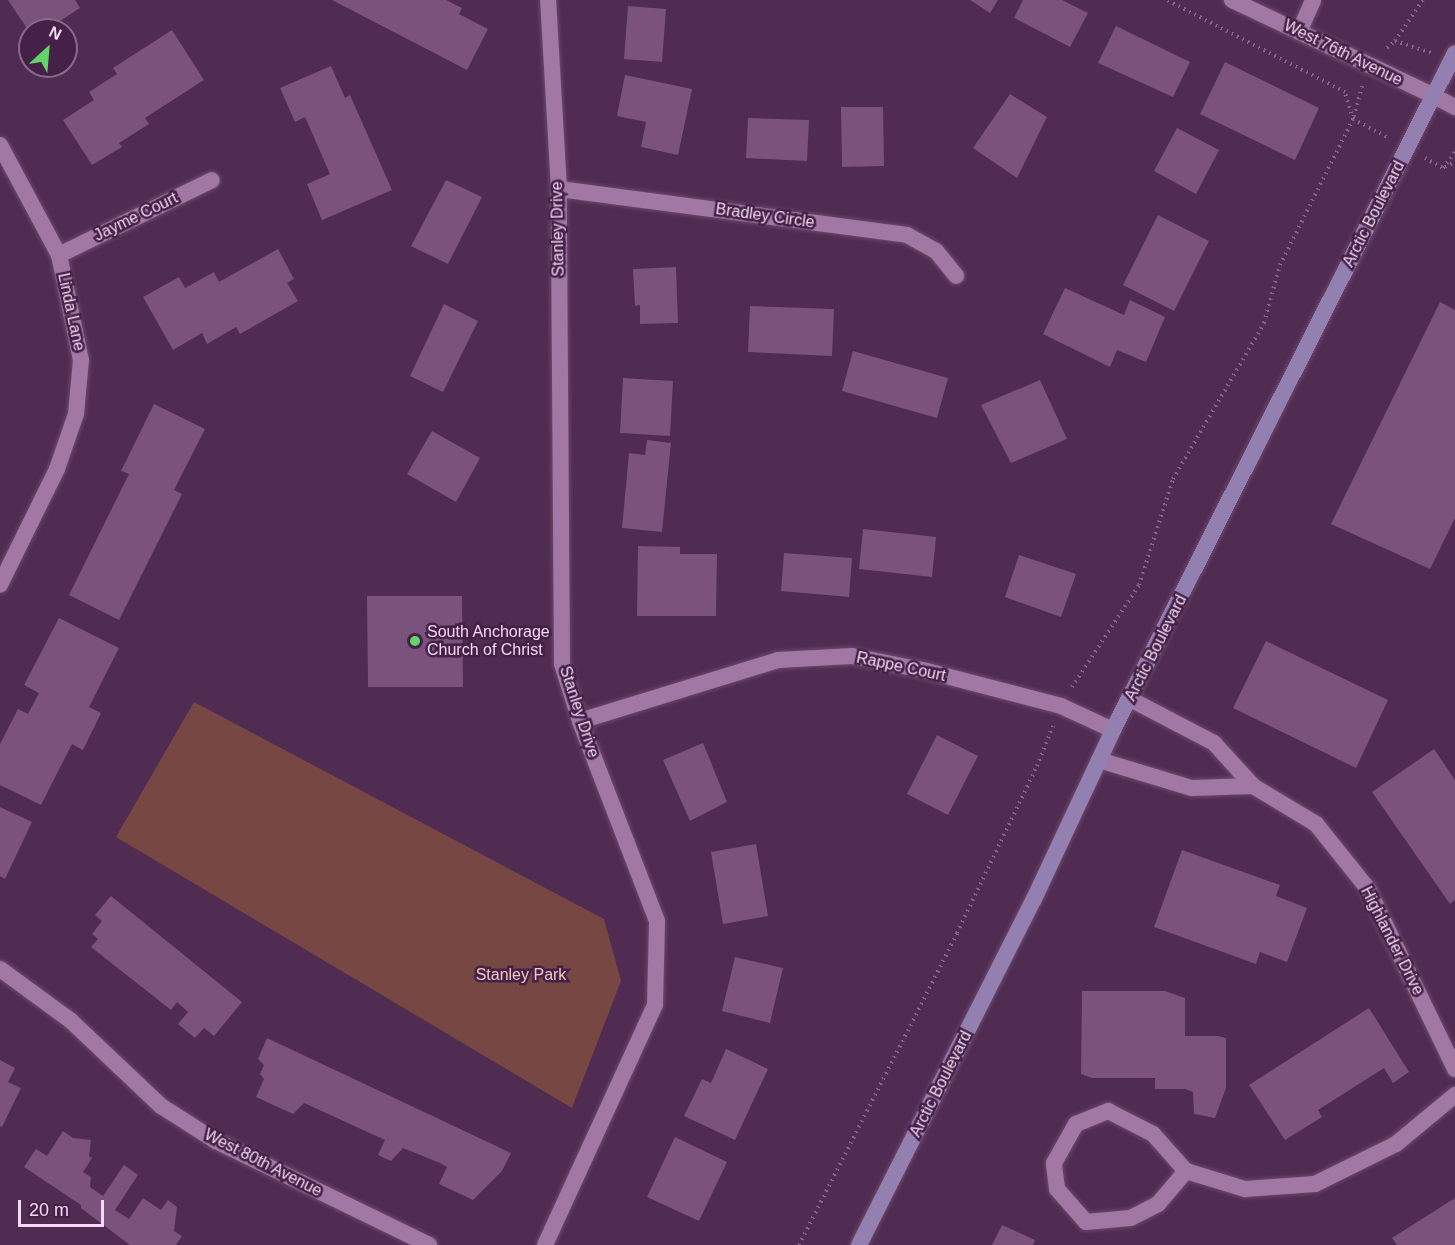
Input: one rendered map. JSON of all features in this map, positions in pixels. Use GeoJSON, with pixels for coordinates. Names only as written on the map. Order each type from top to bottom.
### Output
{"type":"FeatureCollection","features":[{"type":"Feature","properties":{"kind":"main road","name":"Arctic Boulevard"},"geometry":{"type":"LineString","coordinates":[[860,1245],[1034,898],[1113,730],[1455,53]]}},
{"type":"Feature","properties":{"kind":"street","name":"Stanley Drive"},"geometry":{"type":"LineString","coordinates":[[545,1245],[655,1005],[657,921],[580,721],[562,664],[559,189],[548,0]]}},
{"type":"Feature","properties":{"kind":"street"},"geometry":{"type":"LineString","coordinates":[[1299,32],[1313,0]]}},
{"type":"Feature","properties":{"kind":"street","name":"West 76th Avenue"},"geometry":{"type":"LineString","coordinates":[[1235,1],[1455,107]]}},
{"type":"Feature","properties":{"kind":"street","name":"Linda Lane"},"geometry":{"type":"LineString","coordinates":[[0,145],[59,255],[81,360],[76,414],[57,469],[0,585]]}},
{"type":"Feature","properties":{"kind":"street","name":"Jayme Court"},"geometry":{"type":"LineString","coordinates":[[59,255],[212,180]]}},
{"type":"Feature","properties":{"kind":"street","name":"Bradley Circle"},"geometry":{"type":"LineString","coordinates":[[559,189],[907,236],[936,251],[956,276]]}},
{"type":"Feature","properties":{"kind":"street","name":"Rappe Court"},"geometry":{"type":"LineString","coordinates":[[580,721],[778,660],[852,656],[923,670],[1061,706],[1113,730]]}},
{"type":"Feature","properties":{"kind":"street","name":"Highlander Drive"},"geometry":{"type":"LineString","coordinates":[[1130,699],[1214,742],[1253,786],[1316,824],[1368,889],[1455,1069]]}},
{"type":"Feature","properties":{"kind":"street"},"geometry":{"type":"LineString","coordinates":[[1099,760],[1192,788],[1253,786]]}},
{"type":"Feature","properties":{"kind":"street","name":"West 80th Avenue"},"geometry":{"type":"LineString","coordinates":[[0,969],[70,1020],[161,1106],[216,1141],[429,1245]]}},
{"type":"Feature","properties":{"kind":"street"},"geometry":{"type":"LineString","coordinates":[[1186,1171],[1158,1204],[1130,1218],[1086,1222],[1057,1189],[1054,1163],[1076,1124],[1108,1111],[1153,1134],[1186,1171],[1245,1189],[1315,1184],[1396,1144],[1455,1095]]}},
{"type":"Feature","properties":{"kind":"path"},"geometry":{"type":"LineString","coordinates":[[799,1245],[957,933],[1037,766],[1061,706],[1139,585],[1173,479],[1264,323],[1280,266],[1353,119],[1345,92],[1167,0]]}},
{"type":"Feature","properties":{"kind":"path"},"geometry":{"type":"LineString","coordinates":[[1395,41],[1423,0]]}},
{"type":"Feature","properties":{"kind":"path"},"geometry":{"type":"LineString","coordinates":[[1455,152],[1443,168],[1455,162]]}},
{"type":"Feature","properties":{"kind":"green space","name":"Stanley Park"},"geometry":{"type":"Polygon","coordinates":[[[194,702],[604,919],[621,981],[572,1108],[116,837],[194,702]]]}},
{"type":"Feature","properties":{"kind":"building"},"geometry":{"type":"Polygon","coordinates":[[[8,0],[75,0],[80,8],[65,18],[20,18],[8,0]]]}},
{"type":"Feature","properties":{"kind":"building"},"geometry":{"type":"Polygon","coordinates":[[[332,0],[446,0],[462,8],[459,14],[488,29],[467,70],[332,0]]]}},
{"type":"Feature","properties":{"kind":"building"},"geometry":{"type":"Polygon","coordinates":[[[970,0],[998,0],[990,13],[970,0]]]}},
{"type":"Feature","properties":{"kind":"building"},"geometry":{"type":"Polygon","coordinates":[[[1023,0],[1062,0],[1088,13],[1070,47],[1014,18],[1023,0]]]}},
{"type":"Feature","properties":{"kind":"building"},"geometry":{"type":"Polygon","coordinates":[[[628,6],[666,9],[662,62],[624,59],[628,6]]]}},
{"type":"Feature","properties":{"kind":"building"},"geometry":{"type":"Polygon","coordinates":[[[1116,26],[1190,62],[1173,97],[1098,63],[1116,26]]]}},
{"type":"Feature","properties":{"kind":"building"},"geometry":{"type":"Polygon","coordinates":[[[172,30],[204,80],[145,118],[149,124],[119,143],[122,147],[92,165],[63,120],[94,100],[89,92],[117,74],[113,68],[172,30]]]}},
{"type":"Feature","properties":{"kind":"building"},"geometry":{"type":"Polygon","coordinates":[[[1225,62],[1319,108],[1295,160],[1200,114],[1225,62]]]}},
{"type":"Feature","properties":{"kind":"building"},"geometry":{"type":"Polygon","coordinates":[[[331,66],[345,98],[350,95],[392,190],[322,220],[307,184],[330,174],[305,117],[295,122],[280,88],[331,66]]]}},
{"type":"Feature","properties":{"kind":"building"},"geometry":{"type":"Polygon","coordinates":[[[625,75],[692,89],[678,155],[641,147],[646,122],[617,116],[625,75]]]}},
{"type":"Feature","properties":{"kind":"building"},"geometry":{"type":"Polygon","coordinates":[[[1010,94],[1047,117],[1017,178],[973,148],[1010,94]]]}},
{"type":"Feature","properties":{"kind":"building"},"geometry":{"type":"Polygon","coordinates":[[[841,107],[883,107],[884,166],[842,167],[841,107]]]}},
{"type":"Feature","properties":{"kind":"building"},"geometry":{"type":"Polygon","coordinates":[[[748,118],[809,120],[807,161],[746,158],[748,118]]]}},
{"type":"Feature","properties":{"kind":"building"},"geometry":{"type":"Polygon","coordinates":[[[1177,128],[1219,150],[1196,194],[1154,171],[1177,128]]]}},
{"type":"Feature","properties":{"kind":"building"},"geometry":{"type":"Polygon","coordinates":[[[446,180],[482,197],[448,264],[411,246],[446,180]]]}},
{"type":"Feature","properties":{"kind":"building"},"geometry":{"type":"Polygon","coordinates":[[[1158,215],[1209,241],[1174,311],[1123,285],[1158,215]]]}},
{"type":"Feature","properties":{"kind":"building"},"geometry":{"type":"Polygon","coordinates":[[[278,249],[294,279],[287,283],[298,301],[240,334],[236,327],[207,344],[202,333],[173,350],[143,297],[179,277],[185,288],[214,272],[219,282],[278,249]]]}},
{"type":"Feature","properties":{"kind":"building"},"geometry":{"type":"Polygon","coordinates":[[[676,267],[678,323],[640,324],[640,305],[635,306],[633,269],[676,267]]]}},
{"type":"Feature","properties":{"kind":"building"},"geometry":{"type":"Polygon","coordinates":[[[1065,288],[1124,315],[1130,300],[1165,317],[1146,362],[1117,350],[1110,367],[1043,334],[1065,288]]]}},
{"type":"Feature","properties":{"kind":"building"},"geometry":{"type":"Polygon","coordinates":[[[1440,302],[1455,310],[1455,518],[1430,569],[1331,524],[1440,302]]]}},
{"type":"Feature","properties":{"kind":"building"},"geometry":{"type":"Polygon","coordinates":[[[444,304],[478,321],[443,392],[410,376],[444,304]]]}},
{"type":"Feature","properties":{"kind":"building"},"geometry":{"type":"Polygon","coordinates":[[[750,306],[834,309],[832,356],[748,352],[750,306]]]}},
{"type":"Feature","properties":{"kind":"building"},"geometry":{"type":"Polygon","coordinates":[[[853,351],[948,378],[937,418],[842,391],[853,351]]]}},
{"type":"Feature","properties":{"kind":"building"},"geometry":{"type":"Polygon","coordinates":[[[623,378],[673,381],[670,436],[620,433],[623,378]]]}},
{"type":"Feature","properties":{"kind":"building"},"geometry":{"type":"Polygon","coordinates":[[[1040,380],[1067,439],[1011,463],[981,405],[1040,380]]]}},
{"type":"Feature","properties":{"kind":"building"},"geometry":{"type":"Polygon","coordinates":[[[154,404],[205,429],[174,490],[182,494],[119,620],[69,595],[129,474],[121,471],[154,404]]]}},
{"type":"Feature","properties":{"kind":"building"},"geometry":{"type":"Polygon","coordinates":[[[432,431],[480,458],[456,502],[407,474],[432,431]]]}},
{"type":"Feature","properties":{"kind":"building"},"geometry":{"type":"Polygon","coordinates":[[[647,440],[671,443],[662,532],[622,528],[629,453],[645,455],[647,440]]]}},
{"type":"Feature","properties":{"kind":"building"},"geometry":{"type":"Polygon","coordinates":[[[863,529],[936,537],[932,577],[859,569],[863,529]]]}},
{"type":"Feature","properties":{"kind":"building"},"geometry":{"type":"Polygon","coordinates":[[[638,546],[680,547],[680,554],[717,554],[716,616],[637,616],[638,546]]]}},
{"type":"Feature","properties":{"kind":"building"},"geometry":{"type":"Polygon","coordinates":[[[784,553],[852,558],[849,597],[781,591],[784,553]]]}},
{"type":"Feature","properties":{"kind":"building"},"geometry":{"type":"Polygon","coordinates":[[[1019,555],[1076,574],[1061,617],[1005,597],[1019,555]]]}},
{"type":"Feature","properties":{"kind":"building","name":"South Anchorage Church of Christ"},"geometry":{"type":"Polygon","coordinates":[[[367,596],[462,596],[463,687],[368,687],[367,596]]]}},
{"type":"Feature","properties":{"kind":"building"},"geometry":{"type":"Polygon","coordinates":[[[59,618],[119,648],[89,707],[101,713],[83,750],[72,744],[41,805],[0,785],[0,744],[18,709],[28,714],[39,693],[24,685],[59,618]]]}},
{"type":"Feature","properties":{"kind":"building"},"geometry":{"type":"Polygon","coordinates":[[[1266,641],[1388,700],[1356,768],[1233,708],[1266,641]]]}},
{"type":"Feature","properties":{"kind":"building"},"geometry":{"type":"Polygon","coordinates":[[[937,735],[978,756],[948,815],[907,794],[937,735]]]}},
{"type":"Feature","properties":{"kind":"building"},"geometry":{"type":"Polygon","coordinates":[[[703,743],[727,802],[690,821],[663,760],[703,743]]]}},
{"type":"Feature","properties":{"kind":"building"},"geometry":{"type":"Polygon","coordinates":[[[1434,749],[1455,780],[1455,900],[1450,904],[1372,792],[1434,749]]]}},
{"type":"Feature","properties":{"kind":"building"},"geometry":{"type":"Polygon","coordinates":[[[0,807],[32,822],[5,879],[0,876],[0,807]]]}},
{"type":"Feature","properties":{"kind":"building"},"geometry":{"type":"Polygon","coordinates":[[[756,844],[768,916],[723,924],[711,852],[756,844]]]}},
{"type":"Feature","properties":{"kind":"building"},"geometry":{"type":"Polygon","coordinates":[[[1182,850],[1280,885],[1276,896],[1307,908],[1287,962],[1260,952],[1256,964],[1154,927],[1182,850]]]}},
{"type":"Feature","properties":{"kind":"building"},"geometry":{"type":"Polygon","coordinates":[[[111,896],[242,1002],[214,1036],[204,1028],[195,1038],[178,1024],[188,1012],[177,1002],[171,1010],[91,947],[98,939],[92,934],[102,921],[95,915],[111,896]]]}},
{"type":"Feature","properties":{"kind":"building"},"geometry":{"type":"Polygon","coordinates":[[[735,957],[783,968],[770,1023],[722,1011],[735,957]]]}},
{"type":"Feature","properties":{"kind":"building"},"geometry":{"type":"Polygon","coordinates":[[[1082,991],[1165,991],[1185,998],[1185,1036],[1226,1038],[1226,1088],[1215,1118],[1194,1114],[1193,1092],[1185,1089],[1155,1089],[1155,1078],[1092,1078],[1081,1074],[1082,991]]]}},
{"type":"Feature","properties":{"kind":"building"},"geometry":{"type":"Polygon","coordinates":[[[1369,1008],[1409,1072],[1393,1083],[1384,1068],[1318,1110],[1322,1117],[1285,1140],[1249,1085],[1369,1008]]]}},
{"type":"Feature","properties":{"kind":"building"},"geometry":{"type":"Polygon","coordinates":[[[267,1038],[511,1153],[502,1171],[473,1200],[439,1184],[447,1167],[440,1163],[403,1148],[391,1161],[378,1155],[385,1140],[304,1103],[293,1114],[256,1097],[264,1079],[260,1074],[264,1065],[258,1059],[267,1038]]]}},
{"type":"Feature","properties":{"kind":"building"},"geometry":{"type":"Polygon","coordinates":[[[726,1049],[768,1069],[735,1140],[684,1116],[702,1079],[711,1083],[726,1049]]]}},
{"type":"Feature","properties":{"kind":"building"},"geometry":{"type":"Polygon","coordinates":[[[0,1060],[15,1068],[8,1082],[21,1088],[2,1127],[0,1126],[0,1060]]]}},
{"type":"Feature","properties":{"kind":"building"},"geometry":{"type":"Polygon","coordinates":[[[63,1131],[73,1138],[91,1140],[89,1156],[92,1158],[83,1172],[91,1177],[90,1187],[103,1196],[124,1165],[138,1175],[115,1210],[129,1219],[143,1198],[161,1210],[168,1200],[177,1207],[174,1231],[182,1236],[176,1245],[130,1245],[81,1208],[81,1205],[24,1167],[36,1149],[47,1156],[63,1131]]]}},
{"type":"Feature","properties":{"kind":"building"},"geometry":{"type":"Polygon","coordinates":[[[675,1137],[727,1162],[699,1221],[647,1197],[675,1137]]]}},
{"type":"Feature","properties":{"kind":"building"},"geometry":{"type":"Polygon","coordinates":[[[1455,1198],[1455,1245],[1397,1245],[1392,1238],[1455,1198]]]}},
{"type":"Feature","properties":{"kind":"building"},"geometry":{"type":"Polygon","coordinates":[[[1002,1225],[1035,1240],[1033,1245],[992,1245],[1002,1225]]]}},
{"type":"Feature","properties":{"kind":"place","name":"South Anchorage Church of Christ"},"geometry":{"type":"Point","coordinates":[415,641]}}]}
